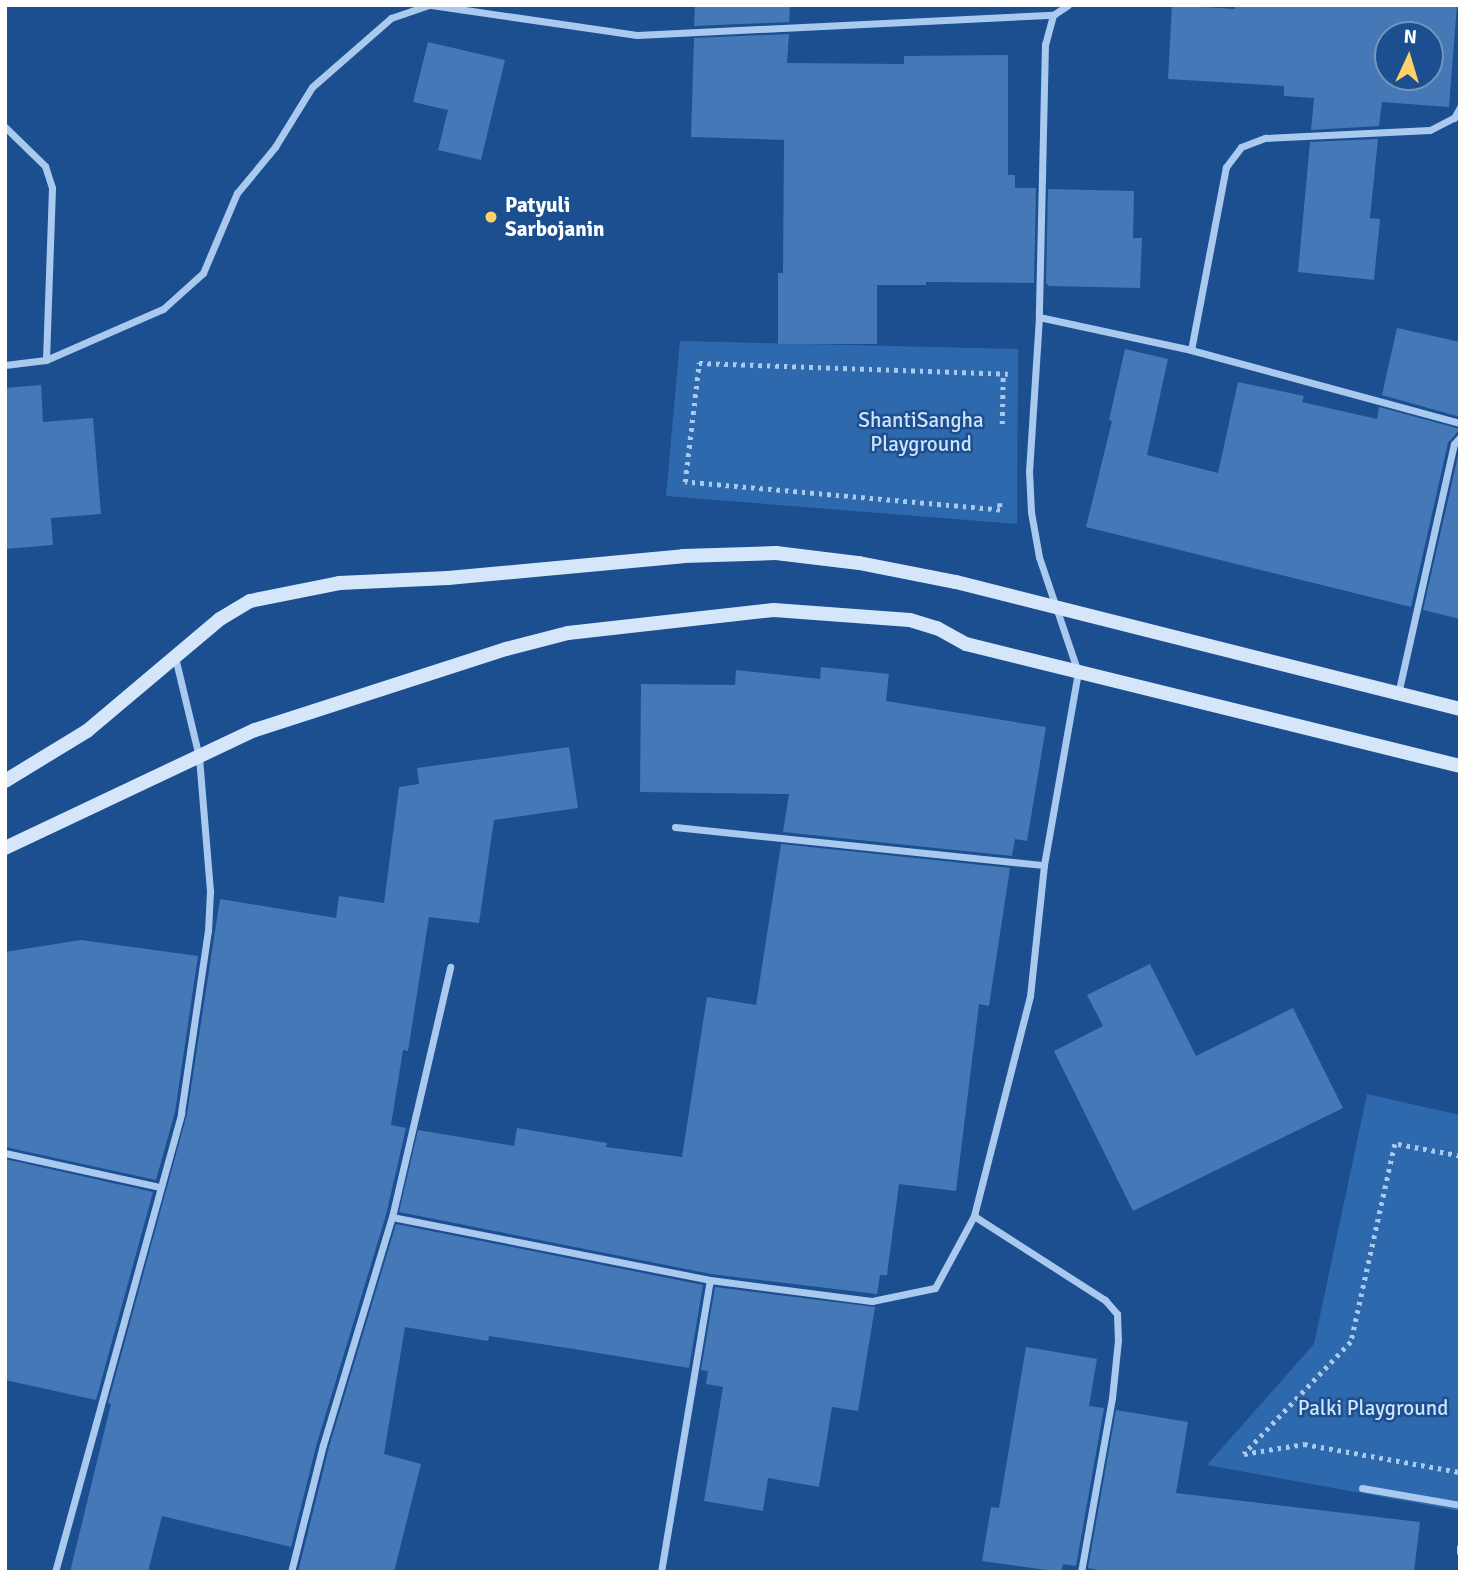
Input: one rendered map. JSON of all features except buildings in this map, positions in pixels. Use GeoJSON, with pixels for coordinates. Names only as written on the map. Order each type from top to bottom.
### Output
{"type":"FeatureCollection","features":[{"type":"Feature","properties":{"kind":"main road"},"geometry":{"type":"LineString","coordinates":[[5,781],[87,731],[220,619],[250,601],[339,583],[449,578],[683,556],[776,553],[859,563],[956,582],[1460,709]]}},
{"type":"Feature","properties":{"kind":"main road"},"geometry":{"type":"LineString","coordinates":[[5,848],[255,730],[506,649],[568,633],[774,610],[910,620],[937,628],[966,644],[1460,766]]}},
{"type":"Feature","properties":{"kind":"street"},"geometry":{"type":"LineString","coordinates":[[5,365],[46,360],[163,309],[203,273],[237,194],[275,147],[312,87],[391,18],[430,5],[637,35],[1053,15],[1068,5]]}},
{"type":"Feature","properties":{"kind":"street"},"geometry":{"type":"LineString","coordinates":[[392,1217],[710,1280],[872,1301],[934,1288],[974,1216],[1030,996],[1044,865],[1078,672],[1039,556],[1031,512],[1029,471],[1037,376],[1045,44],[1053,15]]}},
{"type":"Feature","properties":{"kind":"street"},"geometry":{"type":"LineString","coordinates":[[1191,350],[1226,167],[1241,147],[1265,138],[1430,130],[1454,118],[1460,107]]}},
{"type":"Feature","properties":{"kind":"street"},"geometry":{"type":"LineString","coordinates":[[5,127],[45,166],[52,188],[46,360]]}},
{"type":"Feature","properties":{"kind":"street"},"geometry":{"type":"LineString","coordinates":[[1039,317],[1191,350],[1460,423]]}},
{"type":"Feature","properties":{"kind":"street"},"geometry":{"type":"LineString","coordinates":[[1397,694],[1454,444],[1460,437]]}},
{"type":"Feature","properties":{"kind":"street"},"geometry":{"type":"LineString","coordinates":[[55,1572],[181,1114],[208,931],[210,891],[199,757],[174,657]]}},
{"type":"Feature","properties":{"kind":"street"},"geometry":{"type":"LineString","coordinates":[[675,827],[1044,865]]}},
{"type":"Feature","properties":{"kind":"street"},"geometry":{"type":"LineString","coordinates":[[291,1572],[323,1445],[392,1217],[450,967]]}},
{"type":"Feature","properties":{"kind":"street"},"geometry":{"type":"LineString","coordinates":[[5,1153],[160,1187]]}},
{"type":"Feature","properties":{"kind":"street"},"geometry":{"type":"LineString","coordinates":[[974,1216],[1105,1300],[1117,1314],[1118,1340],[1112,1398],[1081,1572]]}},
{"type":"Feature","properties":{"kind":"street"},"geometry":{"type":"LineString","coordinates":[[661,1572],[710,1280]]}},
{"type":"Feature","properties":{"kind":"street"},"geometry":{"type":"LineString","coordinates":[[1362,1488],[1460,1505]]}},
{"type":"Feature","properties":{"kind":"path"},"geometry":{"type":"LineString","coordinates":[[1000,496],[1000,510],[685,482],[699,363],[1037,376]]}},
{"type":"Feature","properties":{"kind":"path"},"geometry":{"type":"LineString","coordinates":[[1002,428],[1003,374]]}},
{"type":"Feature","properties":{"kind":"path"},"geometry":{"type":"LineString","coordinates":[[1460,1156],[1395,1144],[1351,1342],[1244,1454],[1304,1444],[1460,1472]]}},
{"type":"Feature","properties":{"kind":"green space","name":"ShantiSangha Playground"},"geometry":{"type":"Polygon","coordinates":[[[680,341],[1018,349],[1017,524],[666,496],[680,341]]]}},
{"type":"Feature","properties":{"kind":"green space","name":"Palki Playground"},"geometry":{"type":"Polygon","coordinates":[[[1367,1094],[1460,1115],[1460,1511],[1207,1465],[1314,1344],[1367,1094]]]}},
{"type":"Feature","properties":{"kind":"place","name":"Patyuli Sarbojanin"},"geometry":{"type":"Point","coordinates":[491,217]}}]}
